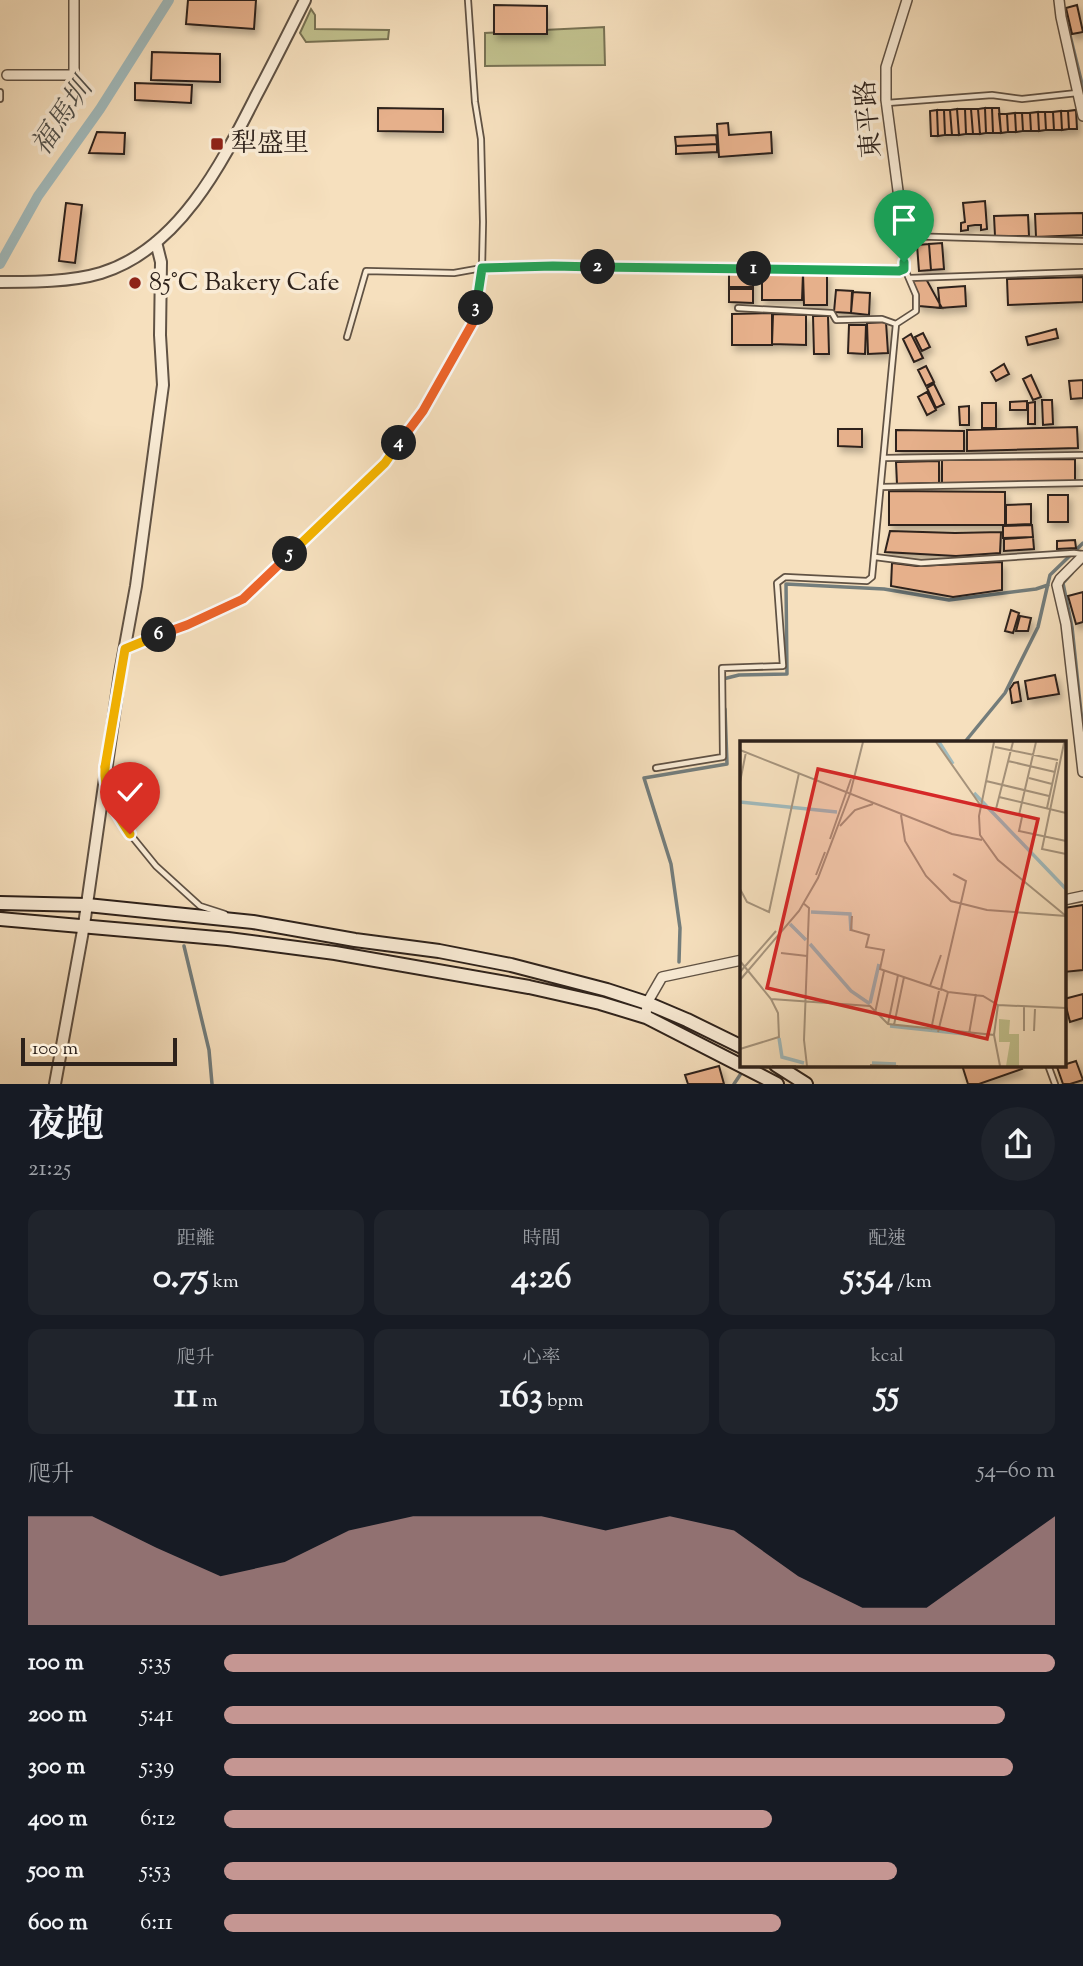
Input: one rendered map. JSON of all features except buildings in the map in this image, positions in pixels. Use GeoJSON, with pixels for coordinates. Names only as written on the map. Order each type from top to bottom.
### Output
{"type":"FeatureCollection","features":[{"type":"Feature","properties":{"kind":"main road"},"geometry":{"type":"LineString","coordinates":[[0,903],[87,905],[253,922],[439,951],[511,965],[607,990],[647,1003],[740,1046]]}},
{"type":"Feature","properties":{"kind":"main road"},"geometry":{"type":"LineString","coordinates":[[0,919],[228,939],[385,961],[529,987],[600,1003],[646,1017],[740,1065]]}},
{"type":"Feature","properties":{"kind":"main road"},"geometry":{"type":"LineString","coordinates":[[742,1066],[777,1084]]}},
{"type":"Feature","properties":{"kind":"main road"},"geometry":{"type":"LineString","coordinates":[[778,1066],[806,1084]]}},
{"type":"Feature","properties":{"kind":"street"},"geometry":{"type":"LineString","coordinates":[[7,75],[74,75],[75,0]]}},
{"type":"Feature","properties":{"kind":"street"},"geometry":{"type":"LineString","coordinates":[[0,282],[47,282],[101,273],[139,256],[156,242],[190,208],[232,143],[305,0]]}},
{"type":"Feature","properties":{"kind":"street","name":"東平路"},"geometry":{"type":"LineString","coordinates":[[904,236],[887,103],[886,67],[906,0]]}},
{"type":"Feature","properties":{"kind":"street"},"geometry":{"type":"LineString","coordinates":[[1059,0],[1083,117]]}},
{"type":"Feature","properties":{"kind":"street"},"geometry":{"type":"LineString","coordinates":[[55,1084],[84,925],[105,771],[136,586],[163,385],[160,335],[161,262],[156,242]]}},
{"type":"Feature","properties":{"kind":"street"},"geometry":{"type":"LineString","coordinates":[[1083,555],[1057,585],[1066,624],[1079,711],[1083,772]]}},
{"type":"Feature","properties":{"kind":"street"},"geometry":{"type":"LineString","coordinates":[[646,1017],[647,1003],[662,977],[740,960]]}},
{"type":"Feature","properties":{"kind":"lane"},"geometry":{"type":"LineString","coordinates":[[125,649],[243,599],[385,463],[423,411],[475,319],[482,268],[483,222],[481,139],[475,102],[468,0]]}},
{"type":"Feature","properties":{"kind":"lane"},"geometry":{"type":"LineString","coordinates":[[0,92],[0,99]]}},
{"type":"Feature","properties":{"kind":"lane"},"geometry":{"type":"LineString","coordinates":[[887,103],[992,95],[1022,99],[1078,93]]}},
{"type":"Feature","properties":{"kind":"lane"},"geometry":{"type":"LineString","coordinates":[[896,324],[916,311],[916,295],[904,266],[904,236],[1083,241]]}},
{"type":"Feature","properties":{"kind":"lane"},"geometry":{"type":"LineString","coordinates":[[347,337],[366,271],[454,273],[482,268],[553,266],[899,271],[904,269],[904,266]]}},
{"type":"Feature","properties":{"kind":"lane"},"geometry":{"type":"LineString","coordinates":[[910,278],[1083,272]]}},
{"type":"Feature","properties":{"kind":"lane"},"geometry":{"type":"LineString","coordinates":[[738,308],[832,313],[836,320],[882,318],[896,324]]}},
{"type":"Feature","properties":{"kind":"lane"},"geometry":{"type":"LineString","coordinates":[[656,768],[723,757],[722,668],[783,666],[777,583],[780,580],[785,577],[866,581],[872,577],[896,324]]}},
{"type":"Feature","properties":{"kind":"lane"},"geometry":{"type":"LineString","coordinates":[[884,458],[1083,454]]}},
{"type":"Feature","properties":{"kind":"lane"},"geometry":{"type":"LineString","coordinates":[[881,487],[1083,483]]}},
{"type":"Feature","properties":{"kind":"lane"},"geometry":{"type":"LineString","coordinates":[[875,557],[921,563],[1073,553],[1083,555]]}},
{"type":"Feature","properties":{"kind":"lane"},"geometry":{"type":"LineString","coordinates":[[105,771],[107,792],[113,809],[156,866],[200,906],[253,922]]}},
{"type":"Feature","properties":{"kind":"lane"},"geometry":{"type":"LineString","coordinates":[[1048,1066],[1055,1084]]}},
{"type":"Feature","properties":{"kind":"green space"},"geometry":{"type":"Polygon","coordinates":[[[311,9],[315,15],[315,29],[389,30],[388,39],[306,42],[300,33],[311,9]]]}},
{"type":"Feature","properties":{"kind":"green space"},"geometry":{"type":"Polygon","coordinates":[[[604,27],[605,65],[485,66],[485,33],[604,27]]]}},
{"type":"Feature","properties":{"kind":"waterway","name":"福馬圳"},"geometry":{"type":"LineString","coordinates":[[0,264],[38,196],[100,109],[169,0]]}},
{"type":"Feature","properties":{"kind":"waterway"},"geometry":{"type":"LineString","coordinates":[[1064,11],[1083,88]]}},
{"type":"Feature","properties":{"kind":"waterway"},"geometry":{"type":"LineString","coordinates":[[966,741],[1005,693],[1038,627],[1050,575],[1083,543]]}},
{"type":"Feature","properties":{"kind":"waterway"},"geometry":{"type":"LineString","coordinates":[[1072,573],[1063,583],[1072,627],[1082,722]]}},
{"type":"Feature","properties":{"kind":"waterway"},"geometry":{"type":"LineString","coordinates":[[723,681],[739,675],[787,674],[786,584],[884,589],[949,600],[1036,589],[1048,585]]}},
{"type":"Feature","properties":{"kind":"waterway"},"geometry":{"type":"LineString","coordinates":[[679,962],[680,928],[671,864],[644,778],[727,764],[725,709]]}},
{"type":"Feature","properties":{"kind":"waterway"},"geometry":{"type":"LineString","coordinates":[[184,946],[209,1050],[212,1084]]}},
{"type":"Feature","properties":{"kind":"waterway"},"geometry":{"type":"LineString","coordinates":[[734,1084],[744,1069]]}},
{"type":"Feature","properties":{"kind":"place","name":"犁盛里"},"geometry":{"type":"Point","coordinates":[217,144]}},
{"type":"Feature","properties":{"kind":"place","name":"85°C Bakery Cafe"},"geometry":{"type":"Point","coordinates":[135,283]}},
{"type":"Feature","properties":{"kind":"route"},"geometry":{"type":"LineString","coordinates":[[130,834],[113,809],[107,792],[105,771],[125,649],[202,619],[243,599],[385,463],[423,411],[475,319],[482,268],[553,266],[899,271],[904,269],[904,262]]}}]}
